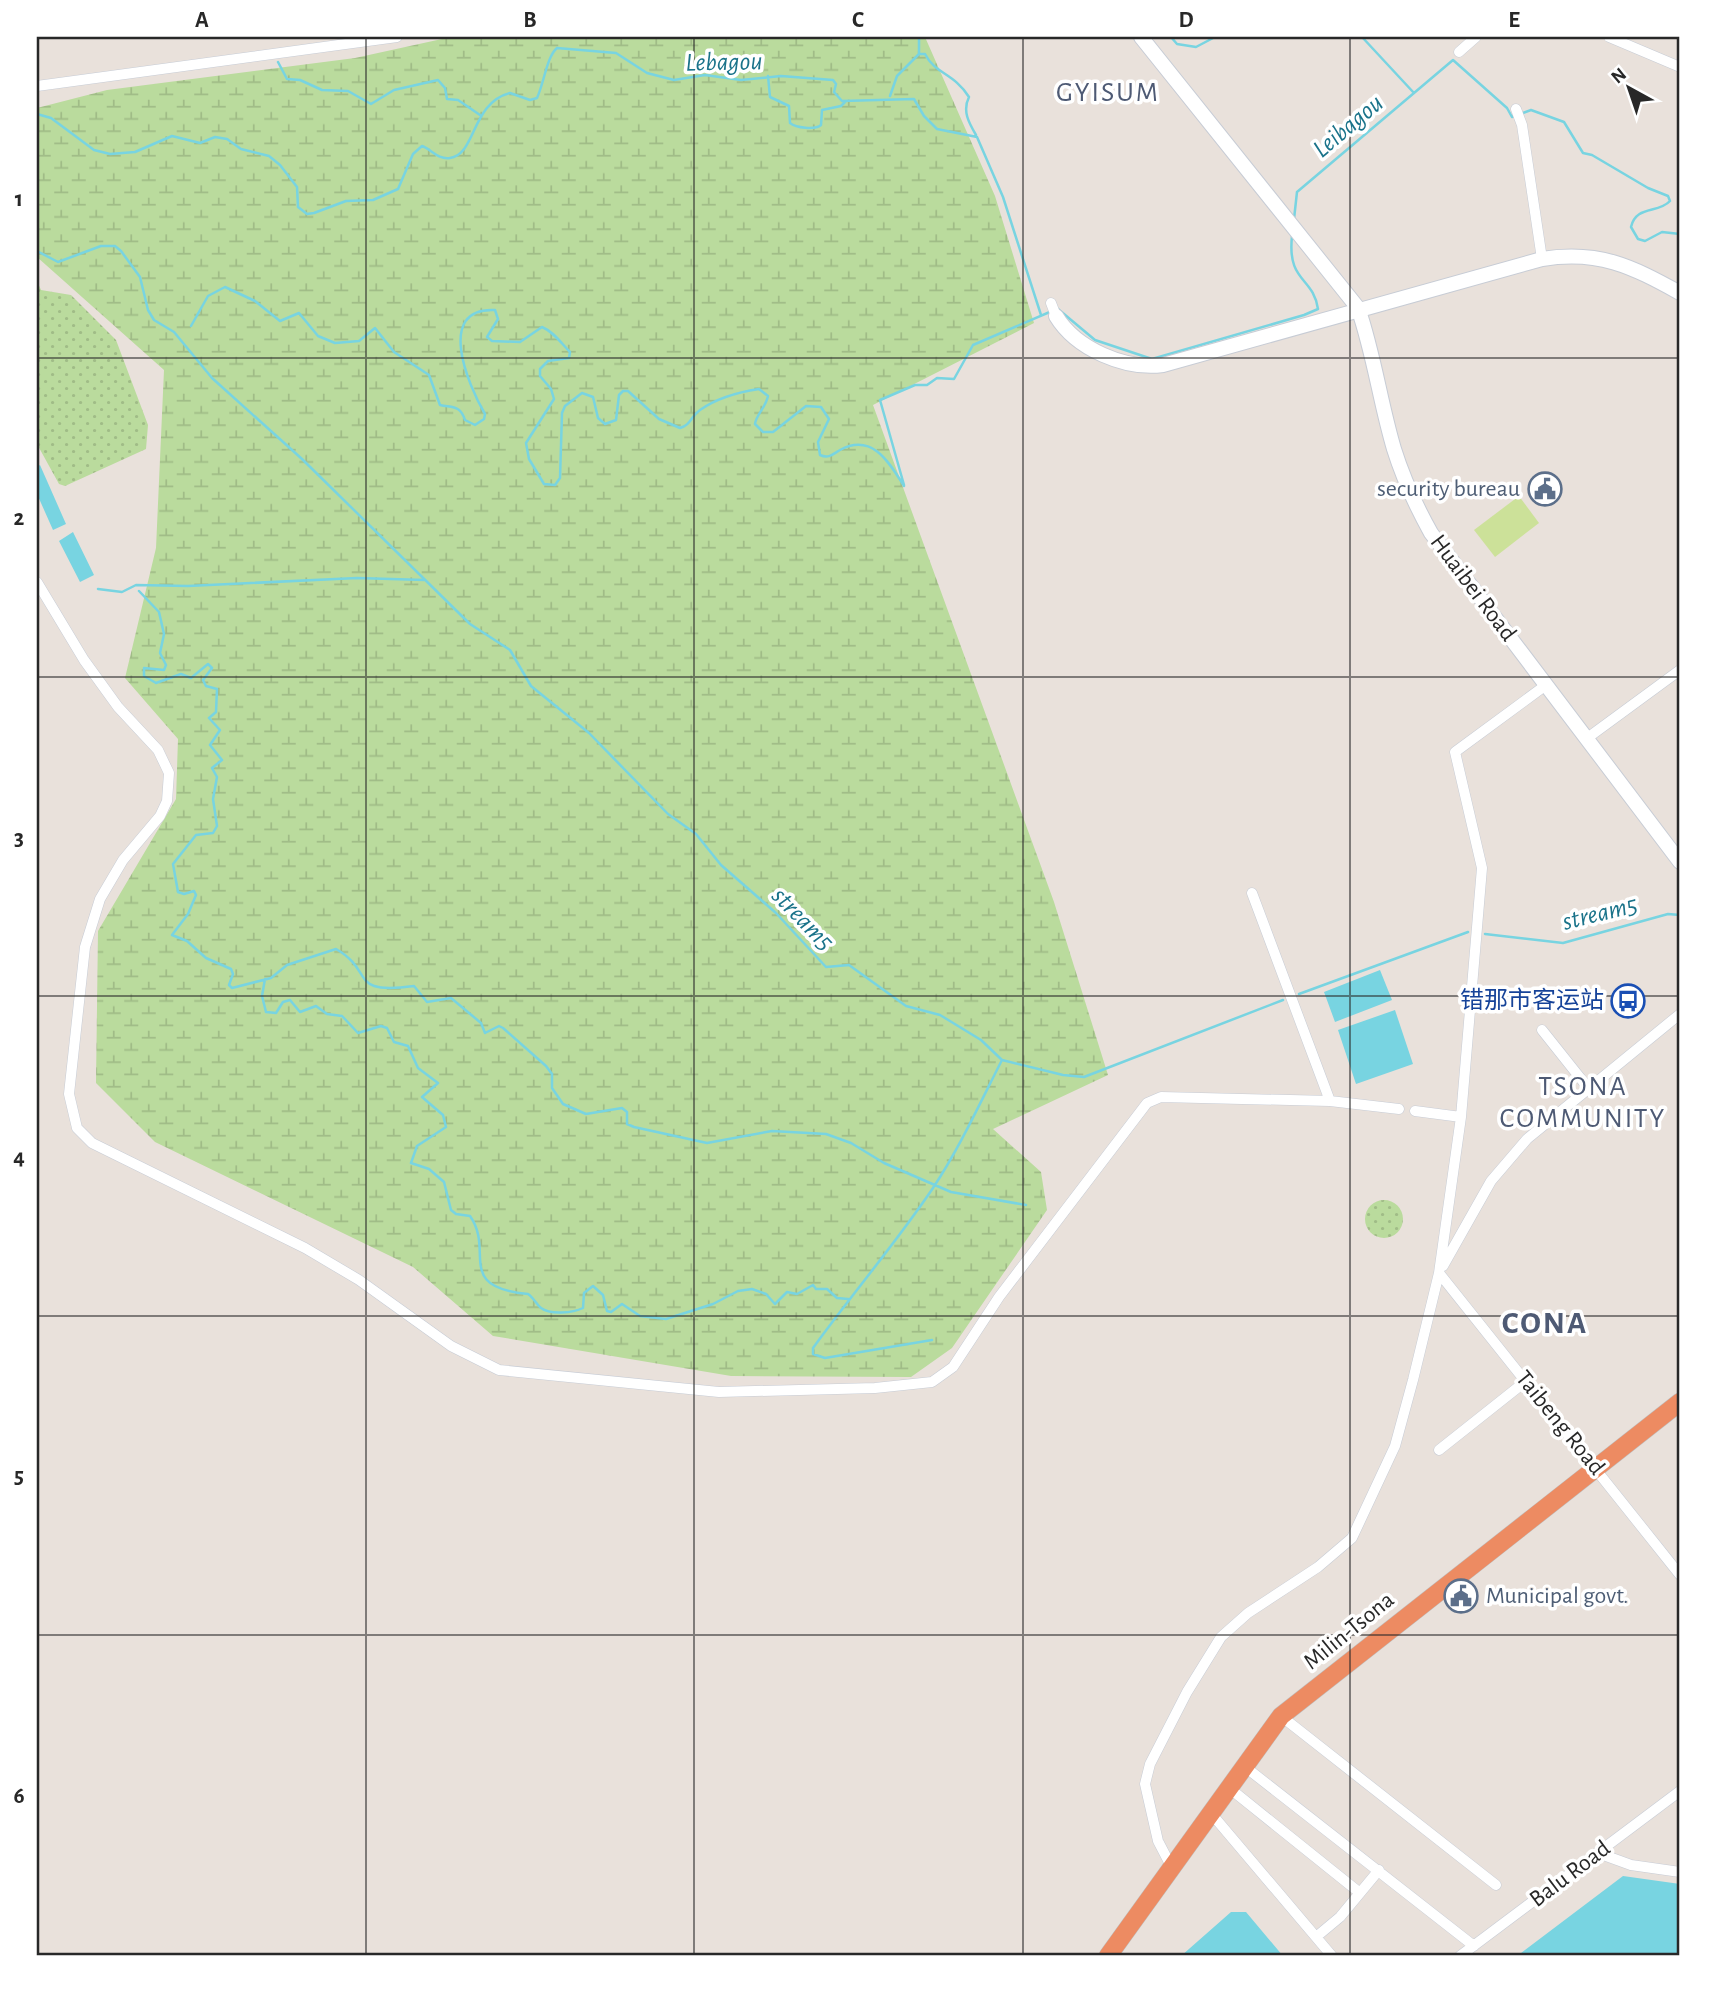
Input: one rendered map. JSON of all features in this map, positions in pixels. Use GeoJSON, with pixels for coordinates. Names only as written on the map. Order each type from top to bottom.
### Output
{"type":"FeatureCollection","features":[{"type":"Feature","properties":{"kind":"highway","name":"Milin-Tsona"},"geometry":{"type":"LineString","coordinates":[[1108,1956],[1243,1765],[1281,1716],[1595,1466],[1680,1402]]}},
{"type":"Feature","properties":{"kind":"street"},"geometry":{"type":"LineString","coordinates":[[37,86],[351,41],[397,37]]}},
{"type":"Feature","properties":{"kind":"street","name":"Huaibei Road"},"geometry":{"type":"LineString","coordinates":[[1140,37],[1358,308],[1394,449],[1412,498],[1431,533],[1680,862]]}},
{"type":"Feature","properties":{"kind":"street"},"geometry":{"type":"LineString","coordinates":[[1459,52],[1476,37]]}},
{"type":"Feature","properties":{"kind":"street"},"geometry":{"type":"LineString","coordinates":[[1609,37],[1680,67]]}},
{"type":"Feature","properties":{"kind":"street"},"geometry":{"type":"LineString","coordinates":[[1516,109],[1522,125],[1542,258]]}},
{"type":"Feature","properties":{"kind":"street"},"geometry":{"type":"LineString","coordinates":[[1053,309],[1074,338],[1143,368],[1163,365],[1542,258],[1573,254],[1607,258],[1680,293]]}},
{"type":"Feature","properties":{"kind":"street"},"geometry":{"type":"LineString","coordinates":[[37,582],[90,668],[118,707],[158,750],[169,773],[167,801],[160,816],[123,860],[100,900],[88,929],[69,1094],[77,1128],[92,1143],[305,1248],[359,1280],[451,1346],[499,1370],[719,1392],[875,1388],[932,1382],[953,1367],[999,1297],[1147,1103],[1161,1097],[1330,1101],[1399,1109]]}},
{"type":"Feature","properties":{"kind":"street"},"geometry":{"type":"LineString","coordinates":[[1586,739],[1680,670]]}},
{"type":"Feature","properties":{"kind":"street"},"geometry":{"type":"LineString","coordinates":[[1171,1866],[1158,1841],[1145,1784],[1150,1764],[1187,1692],[1221,1637],[1248,1613],[1318,1567],[1352,1538],[1395,1446],[1439,1273],[1461,1116],[1482,868],[1455,752],[1546,685]]}},
{"type":"Feature","properties":{"kind":"street"},"geometry":{"type":"LineString","coordinates":[[1252,893],[1330,1101]]}},
{"type":"Feature","properties":{"kind":"street"},"geometry":{"type":"LineString","coordinates":[[1439,1273],[1503,1165],[1527,1139],[1680,1014]]}},
{"type":"Feature","properties":{"kind":"street"},"geometry":{"type":"LineString","coordinates":[[1542,1030],[1589,1089]]}},
{"type":"Feature","properties":{"kind":"street"},"geometry":{"type":"LineString","coordinates":[[1415,1111],[1461,1116]]}},
{"type":"Feature","properties":{"kind":"street","name":"Taibeng Road"},"geometry":{"type":"LineString","coordinates":[[1439,1273],[1680,1575]]}},
{"type":"Feature","properties":{"kind":"street"},"geometry":{"type":"LineString","coordinates":[[1439,1450],[1526,1381]]}},
{"type":"Feature","properties":{"kind":"street"},"geometry":{"type":"LineString","coordinates":[[1281,1716],[1496,1885]]}},
{"type":"Feature","properties":{"kind":"street"},"geometry":{"type":"LineString","coordinates":[[1243,1765],[1474,1946]]}},
{"type":"Feature","properties":{"kind":"street"},"geometry":{"type":"LineString","coordinates":[[1228,1787],[1360,1893]]}},
{"type":"Feature","properties":{"kind":"street","name":"Balu Road"},"geometry":{"type":"LineString","coordinates":[[1460,1956],[1680,1791]]}},
{"type":"Feature","properties":{"kind":"street"},"geometry":{"type":"LineString","coordinates":[[1210,1812],[1332,1956]]}},
{"type":"Feature","properties":{"kind":"street"},"geometry":{"type":"LineString","coordinates":[[1598,1853],[1631,1865],[1680,1872]]}},
{"type":"Feature","properties":{"kind":"street"},"geometry":{"type":"LineString","coordinates":[[1316,1937],[1340,1917],[1379,1870]]}},
{"type":"Feature","properties":{"kind":"green space"},"geometry":{"type":"Polygon","coordinates":[[[451,37],[925,37],[995,196],[1034,323],[873,405],[1054,902],[1108,1075],[993,1129],[1041,1172],[1047,1210],[952,1348],[911,1377],[731,1376],[493,1336],[413,1267],[155,1142],[96,1083],[98,931],[176,799],[178,739],[125,678],[156,548],[164,370],[37,257],[37,108],[107,90],[355,58],[451,37]]]}},
{"type":"Feature","properties":{"kind":"green space"},"geometry":{"type":"Polygon","coordinates":[[[37,281],[41,290],[71,295],[116,340],[148,425],[146,449],[65,486],[59,484],[37,444],[37,281]]]}},
{"type":"Feature","properties":{"kind":"green space"},"geometry":{"type":"Polygon","coordinates":[[[1519,496],[1539,523],[1495,557],[1474,530],[1519,496]]]}},
{"type":"Feature","properties":{"kind":"green space"},"geometry":{"type":"Polygon","coordinates":[[[1384,1200],[1397,1206],[1403,1219],[1397,1232],[1384,1238],[1371,1232],[1365,1219],[1371,1206],[1384,1200]]]}},
{"type":"Feature","properties":{"kind":"water"},"geometry":{"type":"Polygon","coordinates":[[[40,465],[66,524],[53,530],[37,494],[37,467],[40,465]]]}},
{"type":"Feature","properties":{"kind":"water"},"geometry":{"type":"Polygon","coordinates":[[[73,532],[94,575],[80,582],[59,541],[73,532]]]}},
{"type":"Feature","properties":{"kind":"water"},"geometry":{"type":"Polygon","coordinates":[[[1380,970],[1392,1000],[1335,1022],[1324,992],[1380,970]]]}},
{"type":"Feature","properties":{"kind":"water"},"geometry":{"type":"Polygon","coordinates":[[[1395,1010],[1413,1064],[1356,1084],[1338,1030],[1395,1010]]]}},
{"type":"Feature","properties":{"kind":"water"},"geometry":{"type":"Polygon","coordinates":[[[1623,1876],[1680,1884],[1680,1956],[1517,1956],[1623,1876]]]}},
{"type":"Feature","properties":{"kind":"water"},"geometry":{"type":"Polygon","coordinates":[[[1231,1912],[1246,1912],[1283,1956],[1181,1956],[1231,1912]]]}},
{"type":"Feature","properties":{"kind":"waterway"},"geometry":{"type":"LineString","coordinates":[[890,96],[897,76],[919,54],[919,37]]}},
{"type":"Feature","properties":{"kind":"waterway"},"geometry":{"type":"LineString","coordinates":[[1171,37],[1177,44],[1196,47],[1215,37]]}},
{"type":"Feature","properties":{"kind":"waterway"},"geometry":{"type":"LineString","coordinates":[[1362,37],[1414,93]]}},
{"type":"Feature","properties":{"kind":"waterway","name":"Lebagou"},"geometry":{"type":"LineString","coordinates":[[37,114],[51,118],[94,150],[110,154],[135,152],[172,136],[200,143],[215,137],[227,139],[241,149],[269,156],[280,165],[297,187],[298,207],[307,214],[346,201],[373,200],[398,189],[413,154],[422,146],[442,157],[458,155],[465,148],[481,117],[497,99],[510,93],[530,100],[537,98],[551,57],[557,48],[616,53],[647,73],[674,80],[705,75],[741,80],[781,76],[833,80],[836,84],[834,92],[842,101],[914,99],[924,116],[937,129],[977,137],[1003,197],[1041,315]]}},
{"type":"Feature","properties":{"kind":"waterway"},"geometry":{"type":"LineString","coordinates":[[919,54],[925,54],[934,66],[957,83],[969,97],[966,112],[976,135]]}},
{"type":"Feature","properties":{"kind":"waterway","name":"Leibagou"},"geometry":{"type":"LineString","coordinates":[[1294,219],[1297,192],[1453,60],[1507,108],[1512,117],[1531,110],[1564,122],[1583,153],[1592,155],[1648,188],[1668,196],[1670,201],[1665,205],[1642,213],[1634,220],[1631,227],[1638,239],[1645,241],[1662,232],[1680,234]]}},
{"type":"Feature","properties":{"kind":"waterway"},"geometry":{"type":"LineString","coordinates":[[278,62],[287,79],[300,80],[322,90],[348,91],[371,104],[394,90],[438,80],[445,88],[447,99],[458,100],[480,115]]}},
{"type":"Feature","properties":{"kind":"waterway"},"geometry":{"type":"LineString","coordinates":[[768,76],[770,97],[789,106],[790,123],[797,126],[818,127],[821,125],[822,110],[841,106],[846,101]]}},
{"type":"Feature","properties":{"kind":"waterway","name":"Leibagou"},"geometry":{"type":"LineString","coordinates":[[1058,309],[1095,340],[1152,359],[1304,315],[1318,309],[1311,290],[1293,263],[1292,236]]}},
{"type":"Feature","properties":{"kind":"waterway","name":"stream5"},"geometry":{"type":"LineString","coordinates":[[37,251],[58,262],[101,246],[115,246],[121,251],[140,277],[148,310],[154,320],[174,332],[212,378],[302,459],[470,624],[510,650],[531,686],[589,733],[668,814],[696,834],[721,865],[776,913],[826,967],[849,965],[906,1006],[940,1015],[981,1040],[1002,1060],[1063,1075],[1084,1077],[1283,1000]]}},
{"type":"Feature","properties":{"kind":"waterway"},"geometry":{"type":"LineString","coordinates":[[191,326],[208,296],[225,287],[255,301],[280,321],[299,313],[318,336],[335,343],[359,341],[375,328],[394,352],[429,375],[440,405],[458,409],[465,420],[475,425],[484,419],[485,414],[465,368],[461,334],[466,321],[477,312],[495,310],[498,319],[487,337],[492,341],[520,342],[542,327],[570,352],[569,358],[548,361],[540,369],[540,376],[551,389],[554,399],[526,443],[529,459],[544,484],[555,485],[560,478],[562,413],[565,406],[582,393],[593,397],[598,418],[605,424],[616,420],[619,395],[628,391],[659,419],[680,428],[700,410],[714,402],[759,389],[768,396],[755,424],[763,432],[773,432],[806,406],[821,407],[829,419],[818,442],[820,455],[828,456],[852,445],[871,448],[886,460],[904,486]]}},
{"type":"Feature","properties":{"kind":"waterway"},"geometry":{"type":"LineString","coordinates":[[904,485],[880,400],[915,385],[927,385],[937,378],[954,379],[973,345],[1052,311]]}},
{"type":"Feature","properties":{"kind":"waterway"},"geometry":{"type":"LineString","coordinates":[[98,589],[122,592],[136,585],[188,586],[357,578],[425,580]]}},
{"type":"Feature","properties":{"kind":"waterway"},"geometry":{"type":"LineString","coordinates":[[139,591],[159,612],[164,634],[160,653],[166,665],[164,670],[144,668],[144,676],[156,683],[181,674],[191,678],[208,664],[212,668],[203,680],[206,686],[217,689],[216,712],[209,718],[220,730],[210,745],[222,760],[212,768],[217,777],[213,799],[217,826],[213,833],[196,835],[173,864],[178,892],[184,894],[194,891],[196,895],[188,914],[172,935],[187,941],[206,958],[231,969],[233,974],[229,985],[232,988],[271,978],[287,965],[336,949],[356,966],[370,984],[393,988],[414,986],[427,1002],[451,998],[481,1023],[485,1033],[499,1026],[503,1028],[546,1066],[552,1074],[552,1088],[563,1104],[586,1114],[622,1108],[627,1112],[627,1124],[634,1127],[707,1143],[772,1131],[826,1134],[851,1143],[884,1163],[951,1192],[1026,1205]]}},
{"type":"Feature","properties":{"kind":"waterway","name":"stream5"},"geometry":{"type":"LineString","coordinates":[[1485,934],[1563,943],[1668,914],[1680,915]]}},
{"type":"Feature","properties":{"kind":"waterway","name":"stream5"},"geometry":{"type":"LineString","coordinates":[[1299,994],[1468,932]]}},
{"type":"Feature","properties":{"kind":"waterway"},"geometry":{"type":"LineString","coordinates":[[265,979],[262,996],[266,1012],[276,1013],[283,1002],[290,1000],[300,1012],[316,1006],[327,1014],[342,1016],[358,1033],[381,1026],[387,1028],[394,1042],[408,1046],[418,1068],[438,1083],[422,1097],[443,1115],[446,1127],[417,1146],[411,1163],[429,1169],[444,1182],[451,1210],[456,1214],[470,1216],[477,1229],[481,1266],[491,1284],[505,1290],[528,1294],[541,1308],[556,1312],[583,1308],[584,1293],[593,1286],[603,1295],[607,1311],[611,1312],[622,1304],[640,1316],[666,1319],[713,1304],[738,1291],[752,1289],[766,1294],[775,1304],[787,1292],[797,1294],[813,1285],[816,1289],[827,1289],[837,1298],[848,1299]]}},
{"type":"Feature","properties":{"kind":"waterway"},"geometry":{"type":"LineString","coordinates":[[932,1340],[825,1358],[813,1354],[813,1348],[933,1188],[961,1141],[1002,1060]]}},
{"type":"Feature","properties":{"kind":"place","name":"security bureau"},"geometry":{"type":"Point","coordinates":[1545,489]}},
{"type":"Feature","properties":{"kind":"place","name":"错那市客运站"},"geometry":{"type":"Point","coordinates":[1628,1001]}},
{"type":"Feature","properties":{"kind":"place","name":"Municipal govt."},"geometry":{"type":"Point","coordinates":[1461,1596]}},
{"type":"Feature","properties":{"kind":"district","name":"GYISUM"},"geometry":{"type":"Point","coordinates":[1108,93]}},
{"type":"Feature","properties":{"kind":"district","name":"TSONA COMMUNITY"},"geometry":{"type":"Point","coordinates":[1583,1103]}},
{"type":"Feature","properties":{"kind":"district","name":"CONA"},"geometry":{"type":"Point","coordinates":[1545,1323]}}]}
